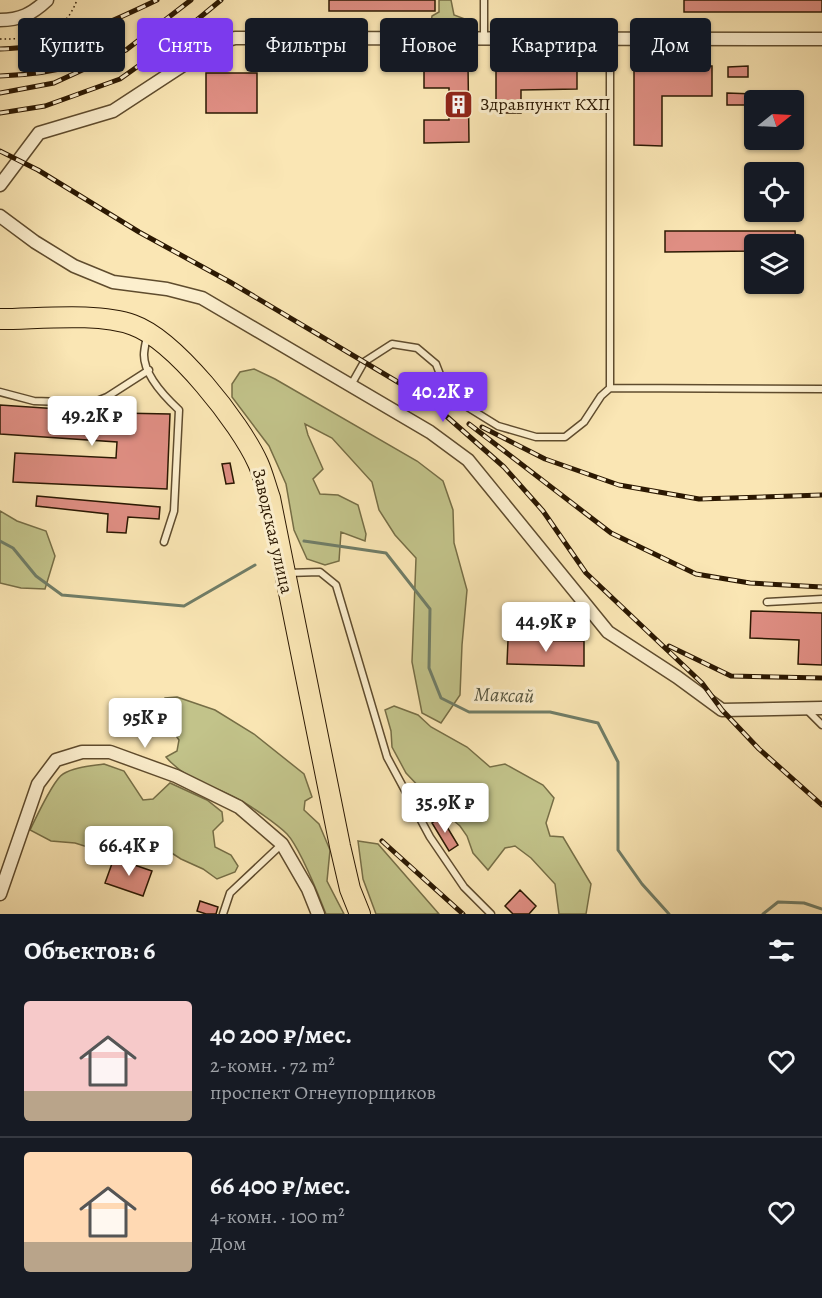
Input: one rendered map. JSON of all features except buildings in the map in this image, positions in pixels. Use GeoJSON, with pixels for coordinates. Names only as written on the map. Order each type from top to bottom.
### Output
{"type":"FeatureCollection","features":[{"type":"Feature","properties":{"kind":"main road","name":"Заводская улица"},"geometry":{"type":"LineString","coordinates":[[0,319],[90,319],[126,323],[147,332],[182,361],[241,431],[259,464],[270,498],[340,846],[350,889],[360,914]]}},
{"type":"Feature","properties":{"kind":"street"},"geometry":{"type":"LineString","coordinates":[[0,20],[14,20],[33,13],[47,0]]}},
{"type":"Feature","properties":{"kind":"street"},"geometry":{"type":"LineString","coordinates":[[0,185],[39,133],[113,111],[217,43],[235,38],[490,38]]}},
{"type":"Feature","properties":{"kind":"street"},"geometry":{"type":"LineString","coordinates":[[618,39],[822,39]]}},
{"type":"Feature","properties":{"kind":"street"},"geometry":{"type":"LineString","coordinates":[[0,216],[35,242],[74,266],[113,282],[167,289],[202,298],[430,432],[468,460],[608,632],[677,677],[722,710],[822,708]]}},
{"type":"Feature","properties":{"kind":"street"},"geometry":{"type":"LineString","coordinates":[[0,894],[38,784],[56,760],[82,752],[110,752],[176,776],[239,807],[282,844],[308,889],[318,914]]}},
{"type":"Feature","properties":{"kind":"lane"},"geometry":{"type":"LineString","coordinates":[[484,0],[484,38]]}},
{"type":"Feature","properties":{"kind":"lane"},"geometry":{"type":"LineString","coordinates":[[610,72],[610,388]]}},
{"type":"Feature","properties":{"kind":"lane"},"geometry":{"type":"LineString","coordinates":[[147,332],[144,357],[149,370],[160,391],[179,410],[174,511],[164,542]]}},
{"type":"Feature","properties":{"kind":"lane"},"geometry":{"type":"LineString","coordinates":[[351,385],[364,362],[392,344],[417,348],[436,364],[448,394],[498,426],[536,437],[565,437],[584,422],[601,396],[610,388],[822,389]]}},
{"type":"Feature","properties":{"kind":"lane"},"geometry":{"type":"LineString","coordinates":[[0,392],[34,401],[92,403],[107,397],[149,370]]}},
{"type":"Feature","properties":{"kind":"lane"},"geometry":{"type":"LineString","coordinates":[[284,573],[320,572],[336,585],[387,757],[430,837],[464,887],[491,914]]}},
{"type":"Feature","properties":{"kind":"lane"},"geometry":{"type":"LineString","coordinates":[[767,602],[822,599]]}},
{"type":"Feature","properties":{"kind":"lane"},"geometry":{"type":"LineString","coordinates":[[805,708],[822,725]]}},
{"type":"Feature","properties":{"kind":"lane"},"geometry":{"type":"LineString","coordinates":[[224,914],[230,893],[282,844]]}},
{"type":"Feature","properties":{"kind":"path"},"geometry":{"type":"LineString","coordinates":[[0,39],[30,39],[50,32],[71,15],[77,0]]}},
{"type":"Feature","properties":{"kind":"green space"},"geometry":{"type":"Polygon","coordinates":[[[439,0],[451,0],[454,15],[462,18],[432,18],[439,12],[439,0]]]}},
{"type":"Feature","properties":{"kind":"green space"},"geometry":{"type":"Polygon","coordinates":[[[254,369],[417,461],[443,481],[453,510],[454,543],[467,590],[460,695],[441,723],[422,713],[412,662],[416,558],[395,535],[379,510],[372,482],[332,438],[305,424],[323,469],[313,479],[320,494],[338,495],[358,505],[366,534],[365,541],[341,532],[339,561],[325,565],[307,559],[294,530],[286,484],[269,446],[232,397],[232,384],[240,372],[254,369]]]}},
{"type":"Feature","properties":{"kind":"green space"},"geometry":{"type":"Polygon","coordinates":[[[0,511],[17,521],[46,531],[55,556],[45,589],[21,588],[0,583],[0,511]]]}},
{"type":"Feature","properties":{"kind":"green space"},"geometry":{"type":"Polygon","coordinates":[[[177,697],[215,710],[254,734],[304,774],[312,797],[305,801],[304,810],[319,824],[330,850],[327,881],[344,914],[326,914],[303,861],[283,830],[243,802],[182,771],[166,757],[177,751],[179,740],[167,720],[165,698],[177,697]]]}},
{"type":"Feature","properties":{"kind":"green space"},"geometry":{"type":"Polygon","coordinates":[[[394,706],[418,715],[431,727],[467,747],[490,767],[505,764],[543,785],[554,798],[546,823],[550,836],[563,837],[591,884],[586,914],[559,914],[555,884],[531,858],[515,846],[505,848],[488,870],[473,853],[467,836],[460,826],[441,810],[406,773],[392,747],[391,731],[385,710],[394,706]]]}},
{"type":"Feature","properties":{"kind":"green space"},"geometry":{"type":"Polygon","coordinates":[[[104,764],[124,771],[143,800],[153,799],[170,783],[207,800],[222,812],[223,821],[213,831],[215,847],[231,855],[238,866],[235,872],[217,879],[142,834],[132,833],[105,847],[94,849],[75,843],[51,841],[30,830],[50,791],[63,774],[77,768],[104,764]]]}},
{"type":"Feature","properties":{"kind":"green space"},"geometry":{"type":"Polygon","coordinates":[[[358,841],[378,844],[439,914],[376,914],[363,879],[358,841]]]}},
{"type":"Feature","properties":{"kind":"waterway","name":"Максай"},"geometry":{"type":"LineString","coordinates":[[0,541],[13,548],[36,576],[62,595],[184,606],[255,565]]}},
{"type":"Feature","properties":{"kind":"waterway","name":"Максай"},"geometry":{"type":"LineString","coordinates":[[304,541],[386,553],[430,609],[429,668],[441,698],[469,712],[550,712],[598,723],[618,762],[618,850],[642,884],[669,914]]}},
{"type":"Feature","properties":{"kind":"waterway","name":"Максай"},"geometry":{"type":"LineString","coordinates":[[763,914],[778,902],[804,903],[822,909]]}},
{"type":"Feature","properties":{"kind":"railway"},"geometry":{"type":"LineString","coordinates":[[0,49],[21,48],[62,39],[100,26],[157,0]]}},
{"type":"Feature","properties":{"kind":"railway"},"geometry":{"type":"LineString","coordinates":[[0,93],[54,83],[126,50],[191,0]]}},
{"type":"Feature","properties":{"kind":"railway"},"geometry":{"type":"LineString","coordinates":[[0,113],[45,106],[120,79],[158,52],[221,0]]}},
{"type":"Feature","properties":{"kind":"railway"},"geometry":{"type":"LineString","coordinates":[[0,76],[45,72]]}},
{"type":"Feature","properties":{"kind":"railway"},"geometry":{"type":"LineString","coordinates":[[0,151],[38,170],[139,232],[230,282],[428,400],[504,467],[543,511],[586,573],[702,683],[722,710],[759,749],[822,805]]}},
{"type":"Feature","properties":{"kind":"railway"},"geometry":{"type":"LineString","coordinates":[[469,424],[611,533],[696,574],[750,583],[822,587]]}},
{"type":"Feature","properties":{"kind":"railway"},"geometry":{"type":"LineString","coordinates":[[482,427],[545,459],[619,485],[699,499],[822,495]]}},
{"type":"Feature","properties":{"kind":"railway"},"geometry":{"type":"LineString","coordinates":[[669,646],[731,676],[822,678]]}},
{"type":"Feature","properties":{"kind":"railway"},"geometry":{"type":"LineString","coordinates":[[382,841],[463,914]]}},
{"type":"Feature","properties":{"kind":"place","name":"Здравпункт КХП"},"geometry":{"type":"Point","coordinates":[459,104]}}]}
